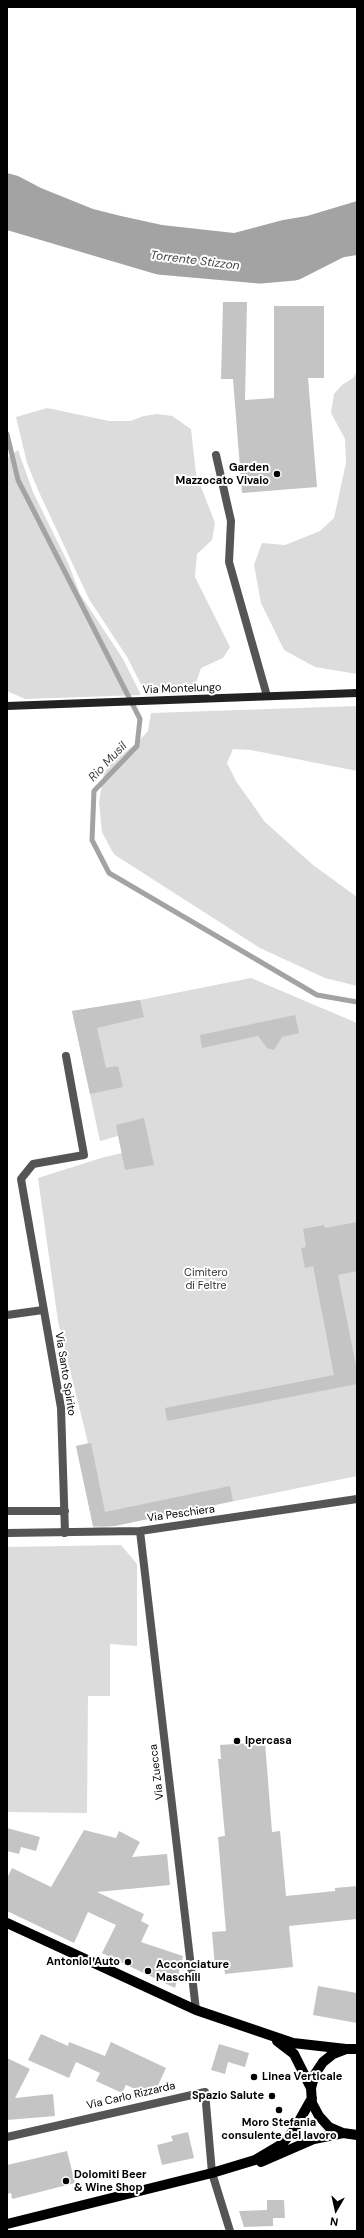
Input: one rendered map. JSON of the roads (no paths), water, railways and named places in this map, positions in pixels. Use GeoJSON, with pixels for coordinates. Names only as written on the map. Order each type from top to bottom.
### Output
{"type":"FeatureCollection","features":[{"type":"Feature","properties":{"kind":"main road"},"geometry":{"type":"LineString","coordinates":[[7,1923],[196,2010],[271,2037],[311,2046],[357,2049]]}},
{"type":"Feature","properties":{"kind":"main road"},"geometry":{"type":"LineString","coordinates":[[271,2037],[294,2054],[319,2116],[329,2127],[343,2133]]}},
{"type":"Feature","properties":{"kind":"main road"},"geometry":{"type":"LineString","coordinates":[[7,2224],[212,2173],[256,2160],[282,2144],[294,2130],[311,2093],[315,2074],[322,2062],[333,2054],[346,2049]]}},
{"type":"Feature","properties":{"kind":"main road"},"geometry":{"type":"LineString","coordinates":[[239,2165],[271,2159],[314,2140],[343,2133],[357,2134]]}},
{"type":"Feature","properties":{"kind":"street"},"geometry":{"type":"LineString","coordinates":[[216,455],[231,521],[229,562],[268,696]]}},
{"type":"Feature","properties":{"kind":"street","name":"Via Montelungo"},"geometry":{"type":"LineString","coordinates":[[7,706],[357,693]]}},
{"type":"Feature","properties":{"kind":"street","name":"Via Santo Spirito"},"geometry":{"type":"LineString","coordinates":[[65,1533],[60,1408],[20,1179],[33,1164],[84,1155],[66,1056]]}},
{"type":"Feature","properties":{"kind":"street"},"geometry":{"type":"LineString","coordinates":[[7,1314],[43,1310]]}},
{"type":"Feature","properties":{"kind":"street","name":"Via Peschiera"},"geometry":{"type":"LineString","coordinates":[[7,1533],[140,1531],[357,1499]]}},
{"type":"Feature","properties":{"kind":"street"},"geometry":{"type":"LineString","coordinates":[[7,1511],[65,1511]]}},
{"type":"Feature","properties":{"kind":"street","name":"Via Zuecca"},"geometry":{"type":"LineString","coordinates":[[140,1531],[196,2010]]}},
{"type":"Feature","properties":{"kind":"street","name":"Via Carlo Rizzarda"},"geometry":{"type":"LineString","coordinates":[[7,2138],[205,2092],[212,2173]]}},
{"type":"Feature","properties":{"kind":"street"},"geometry":{"type":"LineString","coordinates":[[212,2173],[230,2231]]}},
{"type":"Feature","properties":{"kind":"waterway","name":"Torrente Stizzon"},"geometry":{"type":"LineString","coordinates":[[7,214],[159,259],[260,268],[294,265],[357,233]]}},
{"type":"Feature","properties":{"kind":"waterway","name":"Rio Musil"},"geometry":{"type":"LineString","coordinates":[[7,434],[18,480],[140,719],[137,746],[94,791],[92,840],[109,873],[317,995],[357,1002]]}},
{"type":"Feature","properties":{"kind":"place","name":"Garden Mazzocato Vivaio"},"geometry":{"type":"Point","coordinates":[277,474]}},
{"type":"Feature","properties":{"kind":"place","name":"Ipercasa"},"geometry":{"type":"Point","coordinates":[237,1741]}},
{"type":"Feature","properties":{"kind":"place","name":"Antoniol Auto"},"geometry":{"type":"Point","coordinates":[128,1962]}},
{"type":"Feature","properties":{"kind":"place","name":"Acconciature Maschili"},"geometry":{"type":"Point","coordinates":[148,1971]}},
{"type":"Feature","properties":{"kind":"place","name":"Linea Verticale"},"geometry":{"type":"Point","coordinates":[254,2077]}},
{"type":"Feature","properties":{"kind":"place","name":"Spazio Salute"},"geometry":{"type":"Point","coordinates":[272,2096]}},
{"type":"Feature","properties":{"kind":"place","name":"Moro Stefania consulente del lavoro"},"geometry":{"type":"Point","coordinates":[279,2110]}},
{"type":"Feature","properties":{"kind":"place","name":"Dolomiti Beer & Wine Shop"},"geometry":{"type":"Point","coordinates":[66,2181]}},
{"type":"Feature","properties":{"kind":"park label","name":"Cimitero di Feltre"},"geometry":{"type":"Point","coordinates":[206,1279]}}]}
